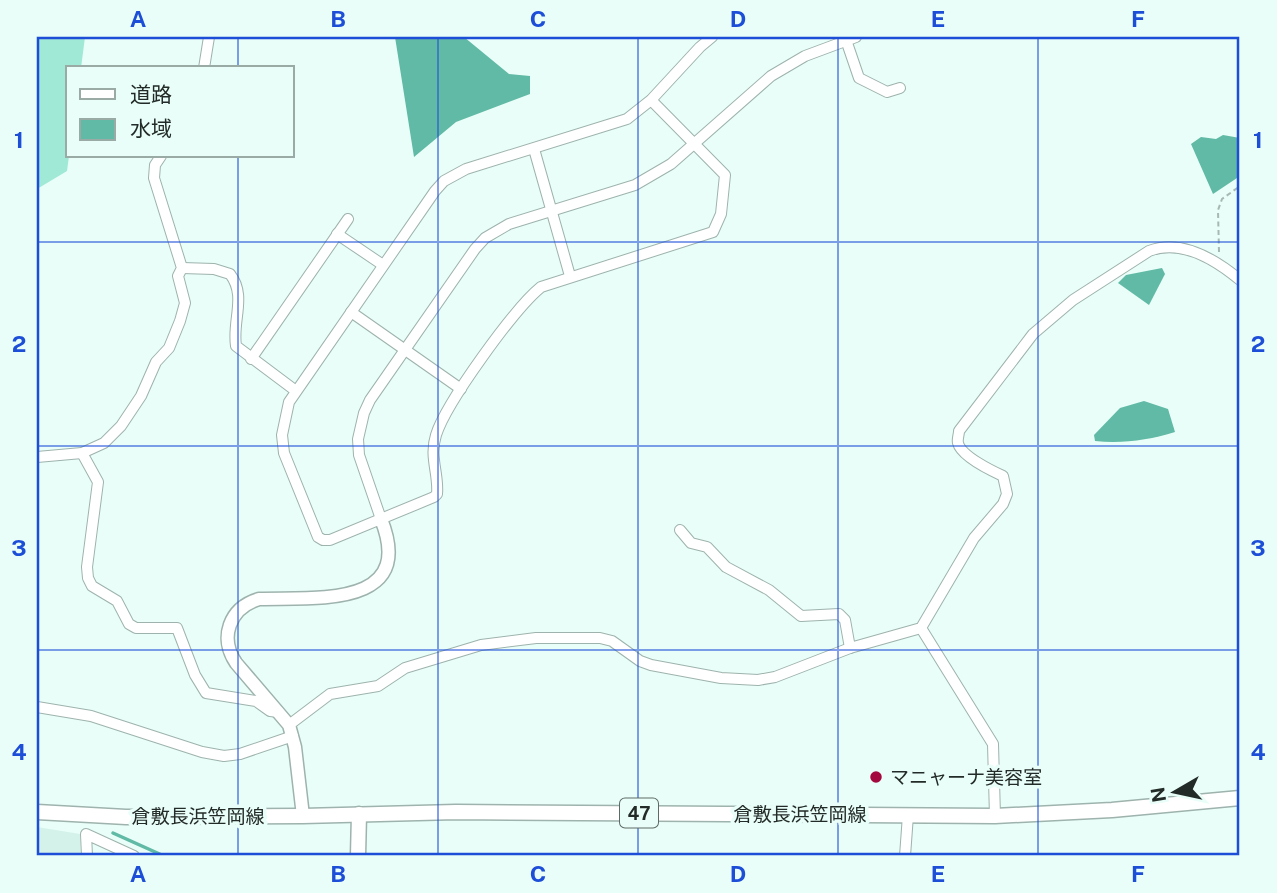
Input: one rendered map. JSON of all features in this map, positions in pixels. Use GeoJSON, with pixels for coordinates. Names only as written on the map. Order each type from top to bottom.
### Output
{"type":"FeatureCollection","features":[{"type":"Feature","properties":{"kind":"main road","name":"倉敷長浜笠岡線"},"geometry":{"type":"LineString","coordinates":[[37,811],[126,817],[470,812],[995,816],[1090,812],[1240,798]]}},
{"type":"Feature","properties":{"kind":"main road"},"geometry":{"type":"LineString","coordinates":[[358,856],[359,814]]}},
{"type":"Feature","properties":{"kind":"street"},"geometry":{"type":"LineString","coordinates":[[204,66],[209,37]]}},
{"type":"Feature","properties":{"kind":"street"},"geometry":{"type":"LineString","coordinates":[[651,100],[725,175],[721,214],[713,232],[541,287],[523,303],[461,389],[442,421],[435,437],[433,461],[438,494],[330,540],[318,537],[284,453],[282,435],[289,402],[444,181],[466,169],[626,119],[651,100],[712,37]]}},
{"type":"Feature","properties":{"kind":"street"},"geometry":{"type":"LineString","coordinates":[[303,816],[291,731],[280,712],[229,653],[227,642],[232,620],[243,606],[259,599],[342,596],[367,589],[377,580],[388,561],[387,534],[359,455],[358,439],[364,413],[370,400],[475,249],[485,238],[509,224],[635,185],[671,164],[771,76],[805,56],[849,38],[859,78],[887,92],[900,88]]}},
{"type":"Feature","properties":{"kind":"street"},"geometry":{"type":"LineString","coordinates":[[534,149],[570,276]]}},
{"type":"Feature","properties":{"kind":"street"},"geometry":{"type":"LineString","coordinates":[[37,457],[82,453],[104,443],[121,426],[141,396],[156,362],[169,348],[185,303],[178,276],[182,268],[154,178],[155,165],[160,158]]}},
{"type":"Feature","properties":{"kind":"street"},"geometry":{"type":"LineString","coordinates":[[251,359],[348,219]]}},
{"type":"Feature","properties":{"kind":"street"},"geometry":{"type":"LineString","coordinates":[[337,234],[383,265]]}},
{"type":"Feature","properties":{"kind":"street"},"geometry":{"type":"LineString","coordinates":[[37,707],[91,716],[202,752],[224,756],[240,754],[291,731],[330,694],[378,686],[405,668],[481,645],[536,638],[600,638],[612,641],[640,662],[651,665],[721,678],[758,680],[775,677],[850,648],[921,628],[974,538],[1003,504],[1007,494],[1003,476],[983,467],[962,450],[958,443],[960,431],[1033,334],[1073,300],[1161,246],[1202,254],[1240,280]]}},
{"type":"Feature","properties":{"kind":"street"},"geometry":{"type":"LineString","coordinates":[[182,268],[214,269],[230,274],[236,281],[240,300],[235,321],[236,346],[296,391]]}},
{"type":"Feature","properties":{"kind":"street"},"geometry":{"type":"LineString","coordinates":[[351,312],[461,389]]}},
{"type":"Feature","properties":{"kind":"street"},"geometry":{"type":"LineString","coordinates":[[82,453],[98,482],[87,567],[92,586],[117,601],[129,624],[135,628],[177,628],[195,675],[206,693],[256,701],[270,711],[280,712]]}},
{"type":"Feature","properties":{"kind":"street"},"geometry":{"type":"LineString","coordinates":[[680,530],[691,543],[707,547],[726,568],[769,590],[801,616],[839,614],[845,620],[850,648]]}},
{"type":"Feature","properties":{"kind":"street"},"geometry":{"type":"LineString","coordinates":[[921,628],[993,744],[995,816]]}},
{"type":"Feature","properties":{"kind":"street"},"geometry":{"type":"LineString","coordinates":[[905,856],[908,815]]}},
{"type":"Feature","properties":{"kind":"street"},"geometry":{"type":"LineString","coordinates":[[87,856],[86,834],[134,856]]}},
{"type":"Feature","properties":{"kind":"path"},"geometry":{"type":"LineString","coordinates":[[1219,264],[1218,210],[1222,199],[1240,186]]}},
{"type":"Feature","properties":{"kind":"shaded area"},"geometry":{"type":"Polygon","coordinates":[[[37,37],[85,37],[81,66],[66,66],[67,171],[37,189],[37,37]]]}},
{"type":"Feature","properties":{"kind":"shaded area"},"geometry":{"type":"Polygon","coordinates":[[[37,827],[80,834],[81,856],[37,856],[37,827]]]}},
{"type":"Feature","properties":{"kind":"water"},"geometry":{"type":"Polygon","coordinates":[[[395,37],[464,37],[509,74],[530,76],[530,94],[456,122],[414,157],[395,37]]]}},
{"type":"Feature","properties":{"kind":"water"},"geometry":{"type":"Polygon","coordinates":[[[1223,135],[1240,138],[1240,176],[1213,194],[1191,144],[1201,137],[1216,139],[1223,135]]]}},
{"type":"Feature","properties":{"kind":"water"},"geometry":{"type":"Polygon","coordinates":[[[1162,268],[1165,274],[1149,305],[1118,283],[1126,275],[1162,268]]]}},
{"type":"Feature","properties":{"kind":"water"},"geometry":{"type":"Polygon","coordinates":[[[1144,401],[1168,409],[1175,432],[1135,441],[1095,441],[1094,435],[1120,408],[1144,401]]]}},
{"type":"Feature","properties":{"kind":"waterway"},"geometry":{"type":"LineString","coordinates":[[113,833],[164,856]]}},
{"type":"Feature","properties":{"kind":"place","name":"マニャーナ美容室"},"geometry":{"type":"Point","coordinates":[876,777]}}]}
